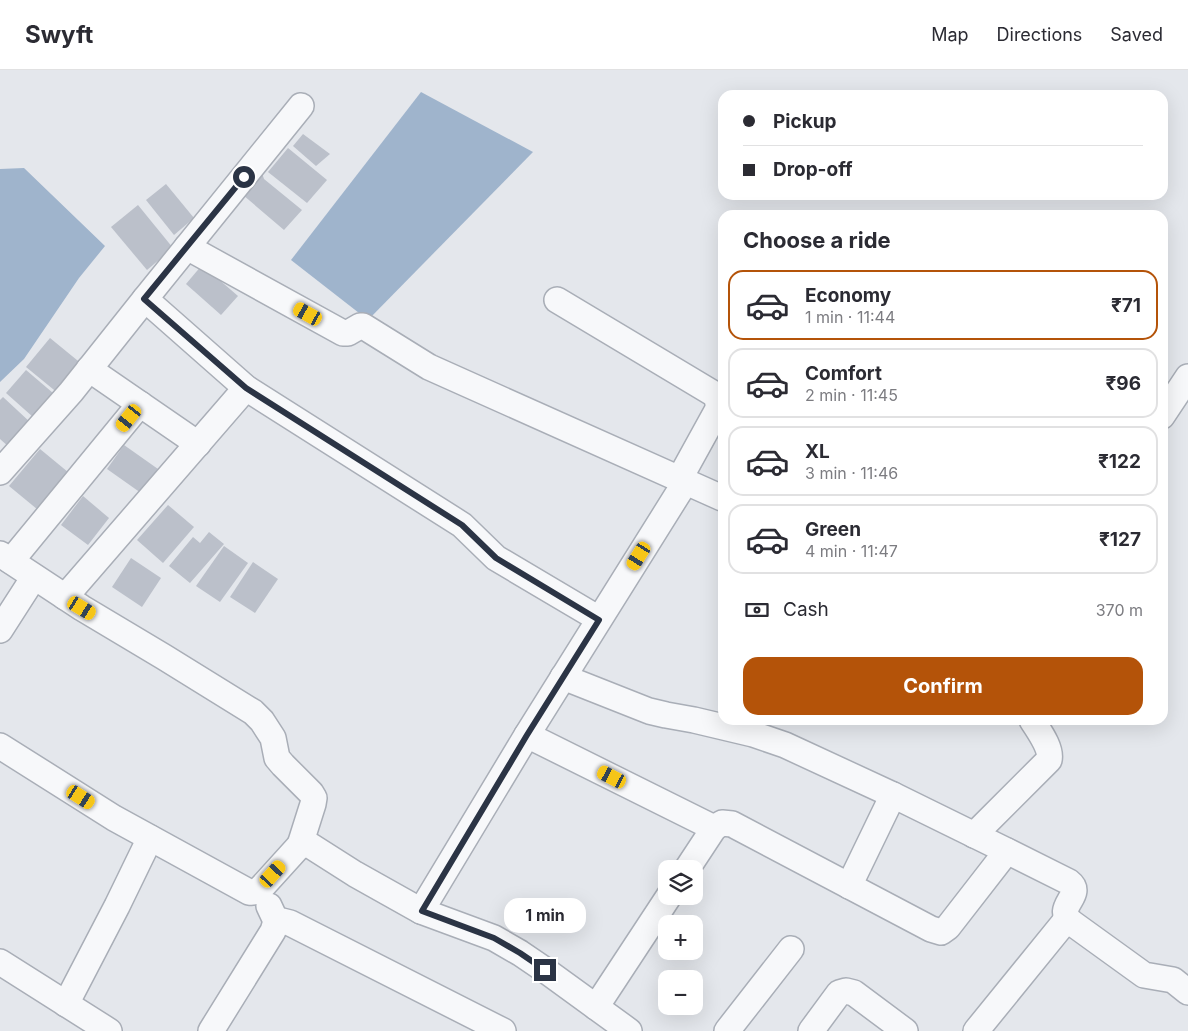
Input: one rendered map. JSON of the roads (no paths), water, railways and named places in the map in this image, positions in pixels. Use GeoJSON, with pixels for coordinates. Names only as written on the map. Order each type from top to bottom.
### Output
{"type":"FeatureCollection","features":[{"type":"Feature","properties":{"kind":"street"},"geometry":{"type":"LineString","coordinates":[[0,472],[65,399],[301,106]]}},
{"type":"Feature","properties":{"kind":"street"},"geometry":{"type":"LineString","coordinates":[[186,247],[343,333],[348,333],[363,326],[429,367],[718,496]]}},
{"type":"Feature","properties":{"kind":"street"},"geometry":{"type":"LineString","coordinates":[[144,299],[246,388],[462,525],[496,558],[599,620]]}},
{"type":"Feature","properties":{"kind":"street"},"geometry":{"type":"LineString","coordinates":[[422,911],[683,480],[718,409],[717,397],[714,394],[557,300]]}},
{"type":"Feature","properties":{"kind":"street"},"geometry":{"type":"LineString","coordinates":[[89,369],[198,444]]}},
{"type":"Feature","properties":{"kind":"street"},"geometry":{"type":"LineString","coordinates":[[1168,407],[1188,376]]}},
{"type":"Feature","properties":{"kind":"street"},"geometry":{"type":"LineString","coordinates":[[65,597],[246,388]]}},
{"type":"Feature","properties":{"kind":"street"},"geometry":{"type":"LineString","coordinates":[[0,746],[150,838],[249,892],[261,888],[300,845],[314,798],[277,758],[273,738],[262,721],[253,712],[65,597],[6,557],[140,404]]}},
{"type":"Feature","properties":{"kind":"street"},"geometry":{"type":"LineString","coordinates":[[0,630],[34,577]]}},
{"type":"Feature","properties":{"kind":"street"},"geometry":{"type":"LineString","coordinates":[[563,677],[649,711],[666,716],[718,723]]}},
{"type":"Feature","properties":{"kind":"street"},"geometry":{"type":"LineString","coordinates":[[737,725],[754,727],[785,745],[893,795],[1069,882],[1074,886],[1075,890],[1065,911],[1067,919],[1144,975],[1172,980],[1188,992]]}},
{"type":"Feature","properties":{"kind":"street"},"geometry":{"type":"LineString","coordinates":[[974,835],[1049,760],[1048,749],[1035,725]]}},
{"type":"Feature","properties":{"kind":"street"},"geometry":{"type":"LineString","coordinates":[[527,735],[714,828]]}},
{"type":"Feature","properties":{"kind":"street"},"geometry":{"type":"LineString","coordinates":[[849,886],[893,795]]}},
{"type":"Feature","properties":{"kind":"street"},"geometry":{"type":"LineString","coordinates":[[693,860],[714,828],[722,823],[732,824],[930,929],[941,932],[948,927],[1007,851]]}},
{"type":"Feature","properties":{"kind":"street"},"geometry":{"type":"LineString","coordinates":[[66,1004],[118,906],[150,838]]}},
{"type":"Feature","properties":{"kind":"street"},"geometry":{"type":"LineString","coordinates":[[300,845],[306,844],[311,846],[355,874],[422,911],[494,938],[520,953],[629,1031]]}},
{"type":"Feature","properties":{"kind":"street"},"geometry":{"type":"LineString","coordinates":[[211,1031],[273,931],[276,921],[261,888]]}},
{"type":"Feature","properties":{"kind":"street"},"geometry":{"type":"LineString","coordinates":[[596,1007],[663,905]]}},
{"type":"Feature","properties":{"kind":"street"},"geometry":{"type":"LineString","coordinates":[[976,1031],[1067,919]]}},
{"type":"Feature","properties":{"kind":"street"},"geometry":{"type":"LineString","coordinates":[[276,921],[290,923],[503,1031]]}},
{"type":"Feature","properties":{"kind":"street"},"geometry":{"type":"LineString","coordinates":[[727,1031],[791,949]]}},
{"type":"Feature","properties":{"kind":"street"},"geometry":{"type":"LineString","coordinates":[[0,962],[109,1031]]}},
{"type":"Feature","properties":{"kind":"street"},"geometry":{"type":"LineString","coordinates":[[811,1031],[840,993],[846,991],[854,993],[904,1031]]}},
{"type":"Feature","properties":{"kind":"water"},"geometry":{"type":"Polygon","coordinates":[[[421,92],[533,152],[368,320],[291,260],[421,92]]]}},
{"type":"Feature","properties":{"kind":"water"},"geometry":{"type":"Polygon","coordinates":[[[24,168],[105,246],[79,278],[24,359],[0,382],[0,169],[24,168]]]}}]}
